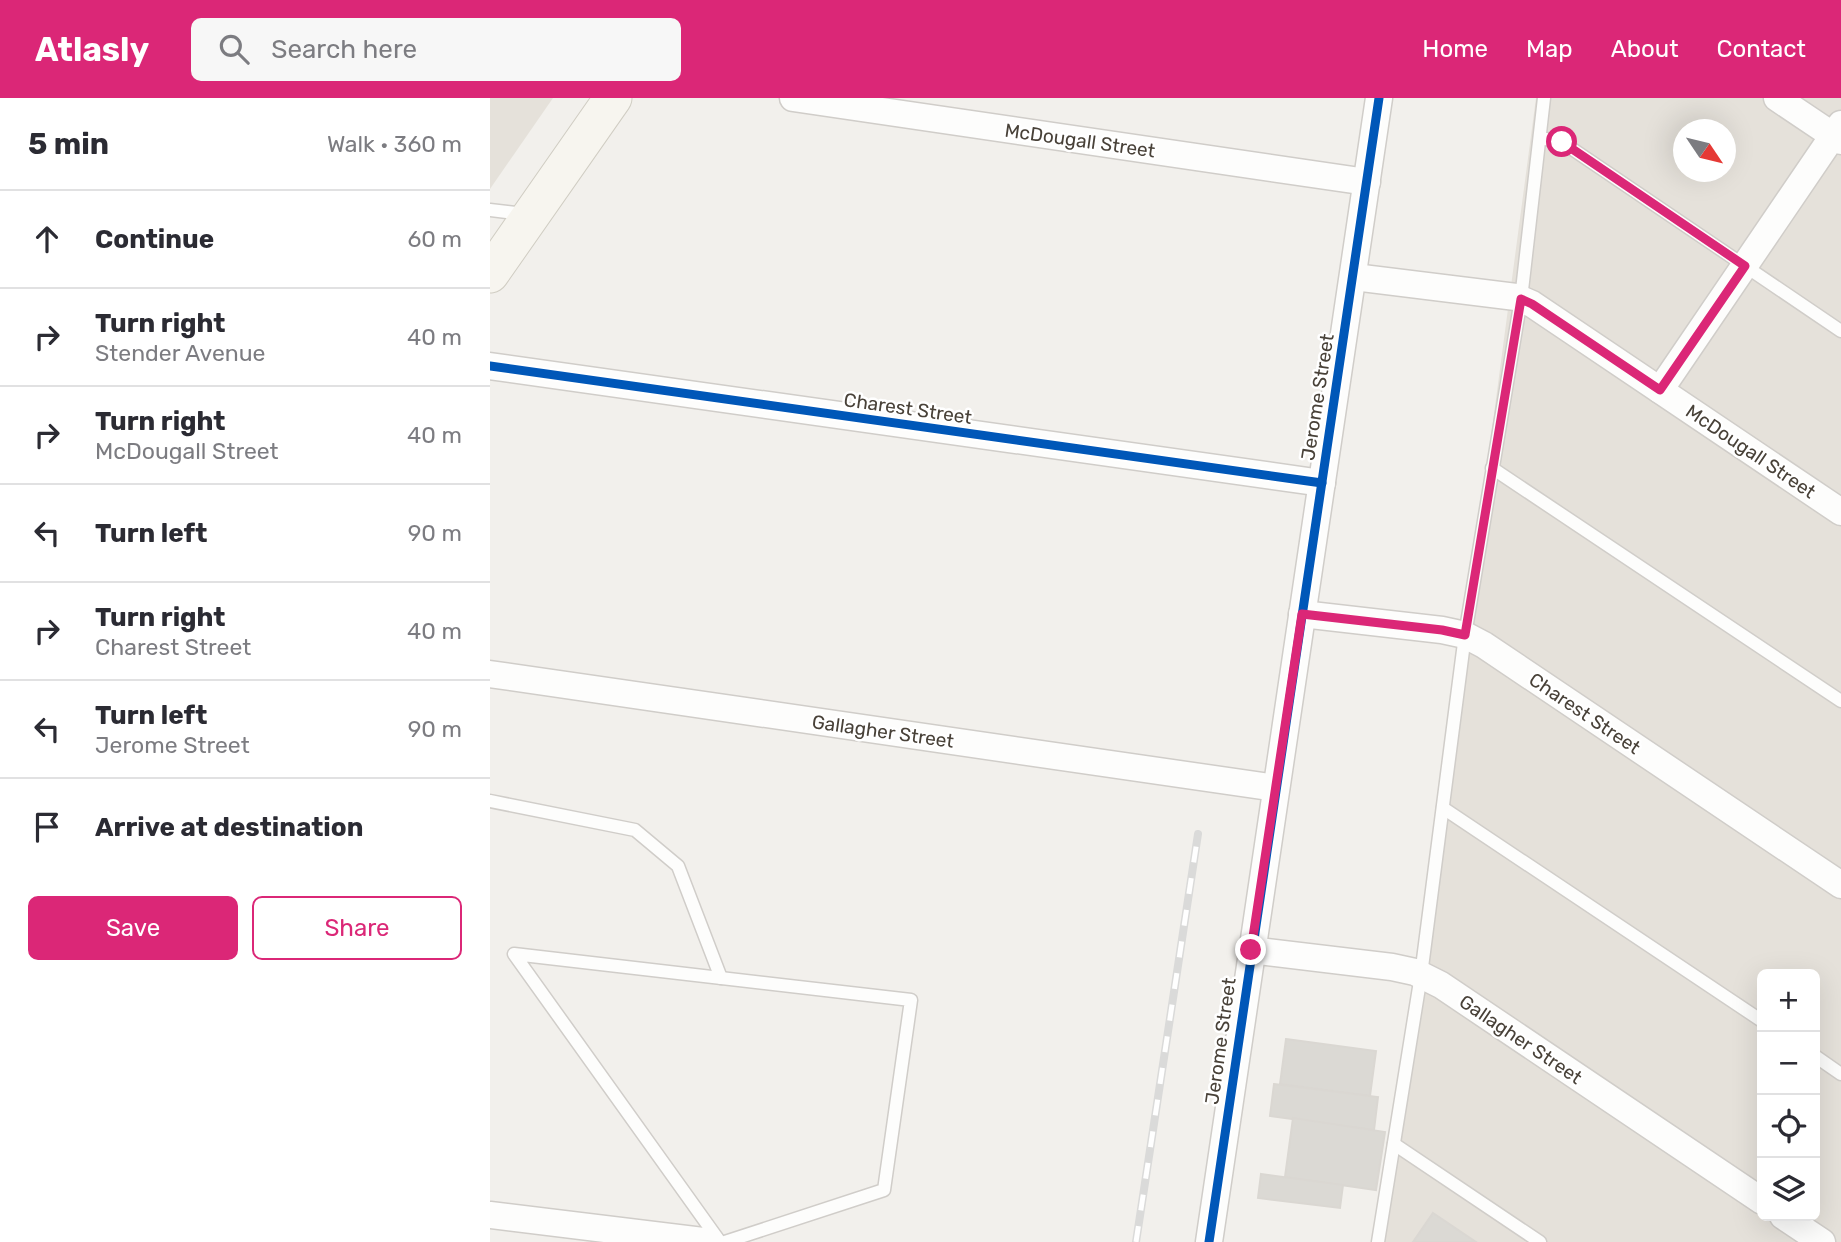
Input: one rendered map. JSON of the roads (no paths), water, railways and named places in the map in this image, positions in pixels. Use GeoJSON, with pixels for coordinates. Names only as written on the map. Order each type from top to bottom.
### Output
{"type":"FeatureCollection","features":[{"type":"Feature","properties":{"kind":"main road"},"geometry":{"type":"LineString","coordinates":[[490,274],[613,98]]}},
{"type":"Feature","properties":{"kind":"street","name":"McDougall Street"},"geometry":{"type":"LineString","coordinates":[[793,98],[1367,182]]}},
{"type":"Feature","properties":{"kind":"street","name":"Jerome Street"},"geometry":{"type":"LineString","coordinates":[[1209,1242],[1379,98]]}},
{"type":"Feature","properties":{"kind":"street"},"geometry":{"type":"LineString","coordinates":[[1660,390],[1838,134],[1777,98]]}},
{"type":"Feature","properties":{"kind":"street","name":"McDougall Street"},"geometry":{"type":"LineString","coordinates":[[1354,277],[1516,297],[1532,304],[1841,512]]}},
{"type":"Feature","properties":{"kind":"street","name":"Charest Street"},"geometry":{"type":"LineString","coordinates":[[490,366],[1322,483]]}},
{"type":"Feature","properties":{"kind":"street","name":"Charest Street"},"geometry":{"type":"LineString","coordinates":[[1302,614],[1465,635],[1484,645],[1841,885]]}},
{"type":"Feature","properties":{"kind":"street","name":"Gallagher Street"},"geometry":{"type":"LineString","coordinates":[[490,674],[1276,788]]}},
{"type":"Feature","properties":{"kind":"street","name":"Gallagher Street"},"geometry":{"type":"LineString","coordinates":[[1251,950],[1392,967],[1421,975],[1441,985],[1757,1199]]}},
{"type":"Feature","properties":{"kind":"street"},"geometry":{"type":"LineString","coordinates":[[490,1214],[710,1242]]}},
{"type":"Feature","properties":{"kind":"street"},"geometry":{"type":"LineString","coordinates":[[1790,1221],[1822,1242]]}},
{"type":"Feature","properties":{"kind":"lane"},"geometry":{"type":"LineString","coordinates":[[1378,1242],[1421,975],[1465,635],[1521,299],[1544,98]]}},
{"type":"Feature","properties":{"kind":"lane"},"geometry":{"type":"LineString","coordinates":[[1540,138],[1562,142],[1841,331]]}},
{"type":"Feature","properties":{"kind":"lane"},"geometry":{"type":"LineString","coordinates":[[490,210],[531,215]]}},
{"type":"Feature","properties":{"kind":"lane"},"geometry":{"type":"LineString","coordinates":[[1492,468],[1841,701]]}},
{"type":"Feature","properties":{"kind":"lane"},"geometry":{"type":"LineString","coordinates":[[490,801],[635,830],[678,866],[721,978]]}},
{"type":"Feature","properties":{"kind":"lane"},"geometry":{"type":"LineString","coordinates":[[1443,808],[1757,1018]]}},
{"type":"Feature","properties":{"kind":"lane"},"geometry":{"type":"LineString","coordinates":[[514,954],[911,1000],[884,1190],[722,1242],[514,954]]}},
{"type":"Feature","properties":{"kind":"lane"},"geometry":{"type":"LineString","coordinates":[[1820,1059],[1841,1074]]}},
{"type":"Feature","properties":{"kind":"lane"},"geometry":{"type":"LineString","coordinates":[[1394,1144],[1540,1242]]}},
{"type":"Feature","properties":{"kind":"railway"},"geometry":{"type":"LineString","coordinates":[[1136,1242],[1198,834]]}}]}
